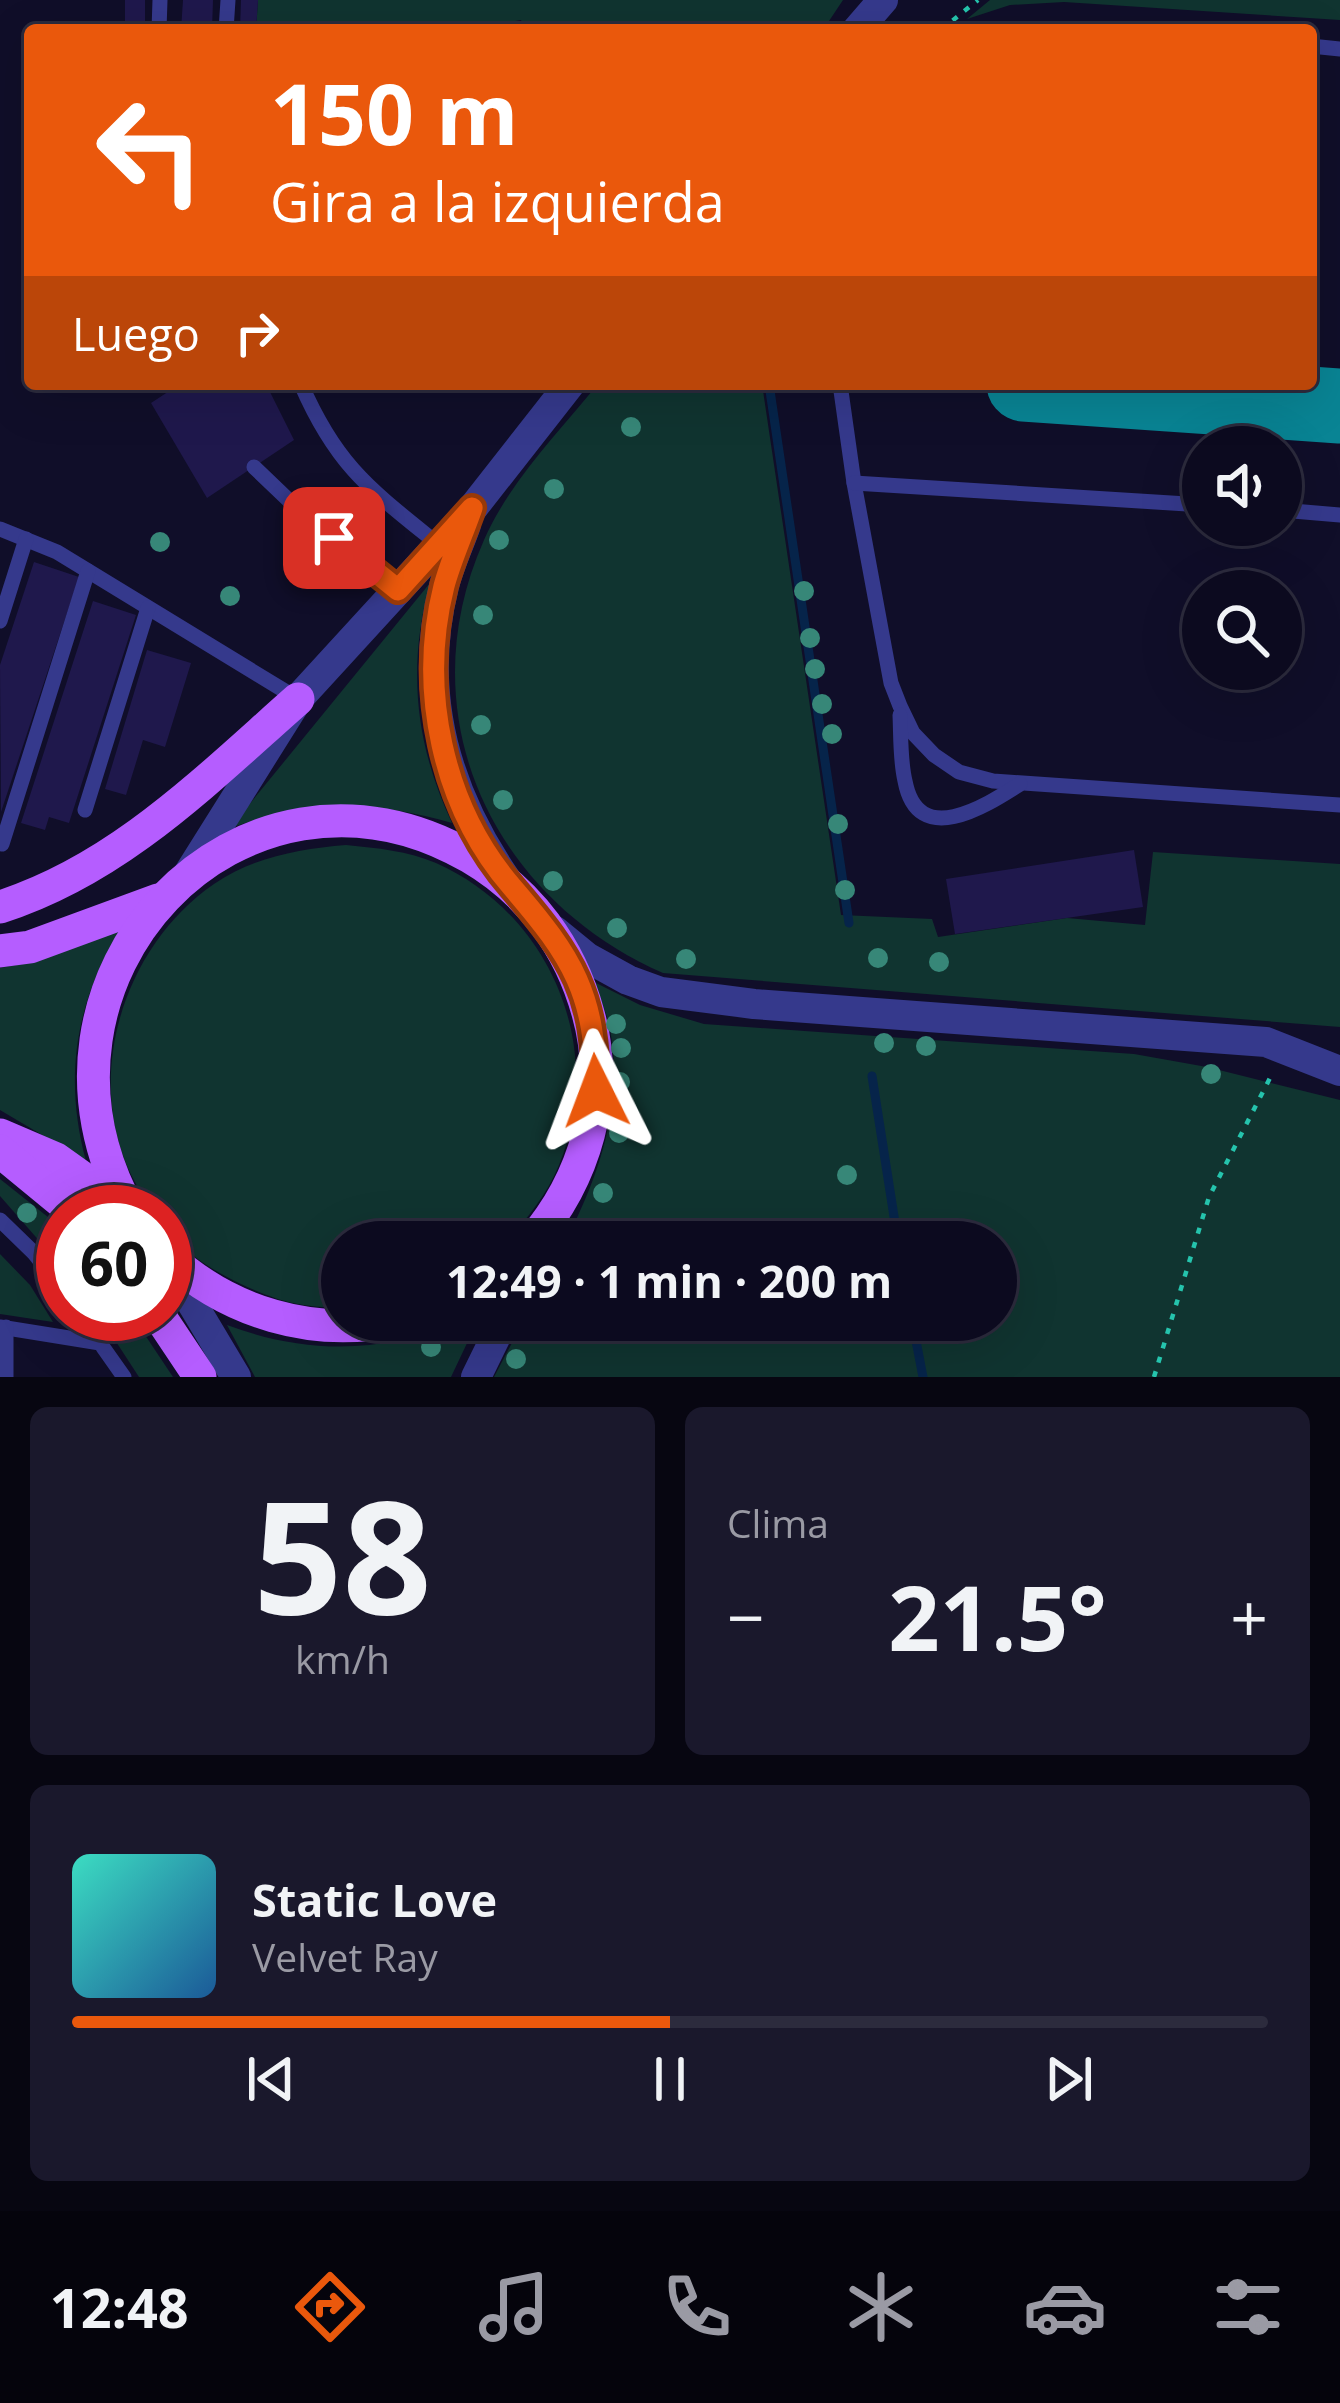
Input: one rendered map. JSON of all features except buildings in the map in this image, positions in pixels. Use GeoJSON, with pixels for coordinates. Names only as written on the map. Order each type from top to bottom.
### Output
{"type":"FeatureCollection","features":[{"type":"Feature","properties":{"kind":"main road"},"geometry":{"type":"LineString","coordinates":[[0,907],[72,880],[109,858],[298,699]]}},
{"type":"Feature","properties":{"kind":"main road"},"geometry":{"type":"LineString","coordinates":[[117,1185],[98,1143],[89,1069],[102,995],[117,961],[160,900],[216,857],[264,836],[316,824],[351,823],[421,835],[469,856],[512,887],[547,925],[581,987],[596,1056],[591,1126],[581,1160],[547,1221]]}},
{"type":"Feature","properties":{"kind":"main road"},"geometry":{"type":"LineString","coordinates":[[0,951],[30,946],[160,900]]}},
{"type":"Feature","properties":{"kind":"main road"},"geometry":{"type":"LineString","coordinates":[[0,1135],[56,1159],[92,1185]]}},
{"type":"Feature","properties":{"kind":"main road"},"geometry":{"type":"LineString","coordinates":[[0,1150],[42,1185]]}},
{"type":"Feature","properties":{"kind":"main road"},"geometry":{"type":"LineString","coordinates":[[192,1276],[256,1312],[321,1325]]}},
{"type":"Feature","properties":{"kind":"main road"},"geometry":{"type":"LineString","coordinates":[[176,1341],[200,1377]]}},
{"type":"Feature","properties":{"kind":"street"},"geometry":{"type":"LineString","coordinates":[[862,24],[883,0]]}},
{"type":"Feature","properties":{"kind":"street"},"geometry":{"type":"LineString","coordinates":[[187,876],[298,699],[472,508],[565,390]]}},
{"type":"Feature","properties":{"kind":"street"},"geometry":{"type":"LineString","coordinates":[[472,508],[444,585],[436,634],[435,706],[442,753],[458,795],[512,887]]}},
{"type":"Feature","properties":{"kind":"street"},"geometry":{"type":"LineString","coordinates":[[547,925],[588,958],[662,992],[754,1004],[1340,1048]]}},
{"type":"Feature","properties":{"kind":"street"},"geometry":{"type":"LineString","coordinates":[[1266,1042],[1340,1071]]}},
{"type":"Feature","properties":{"kind":"street"},"geometry":{"type":"LineString","coordinates":[[192,1302],[236,1377]]}},
{"type":"Feature","properties":{"kind":"street"},"geometry":{"type":"LineString","coordinates":[[476,1377],[493,1341]]}},
{"type":"Feature","properties":{"kind":"lane"},"geometry":{"type":"LineString","coordinates":[[304,390],[322,433],[359,480],[439,545]]}},
{"type":"Feature","properties":{"kind":"lane"},"geometry":{"type":"LineString","coordinates":[[841,390],[891,683],[899,706],[923,744],[959,772],[1020,783],[1340,805]]}},
{"type":"Feature","properties":{"kind":"lane"},"geometry":{"type":"LineString","coordinates":[[254,466],[302,513],[398,590]]}},
{"type":"Feature","properties":{"kind":"lane"},"geometry":{"type":"LineString","coordinates":[[854,483],[1182,504]]}},
{"type":"Feature","properties":{"kind":"lane"},"geometry":{"type":"LineString","coordinates":[[1302,512],[1340,515]]}},
{"type":"Feature","properties":{"kind":"lane"},"geometry":{"type":"LineString","coordinates":[[0,530],[88,571],[298,699]]}},
{"type":"Feature","properties":{"kind":"lane"},"geometry":{"type":"LineString","coordinates":[[0,620],[26,539]]}},
{"type":"Feature","properties":{"kind":"lane"},"geometry":{"type":"LineString","coordinates":[[2,844],[88,571]]}},
{"type":"Feature","properties":{"kind":"lane"},"geometry":{"type":"LineString","coordinates":[[86,810],[148,608]]}},
{"type":"Feature","properties":{"kind":"lane"},"geometry":{"type":"LineString","coordinates":[[899,706],[905,785],[919,808],[958,818],[1020,783]]}},
{"type":"Feature","properties":{"kind":"lane"},"geometry":{"type":"LineString","coordinates":[[0,1220],[36,1256]]}},
{"type":"Feature","properties":{"kind":"lane"},"geometry":{"type":"LineString","coordinates":[[5,1377],[3,1327],[100,1343],[124,1377]]}},
{"type":"Feature","properties":{"kind":"path"},"geometry":{"type":"LineString","coordinates":[[948,24],[978,0]]}},
{"type":"Feature","properties":{"kind":"path"},"geometry":{"type":"LineString","coordinates":[[1154,1377],[1209,1197],[1270,1078]]}},
{"type":"Feature","properties":{"kind":"green space"},"geometry":{"type":"Polygon","coordinates":[[[258,0],[843,0],[827,24],[523,24],[521,20],[497,24],[256,24],[258,0]]]}},
{"type":"Feature","properties":{"kind":"green space"},"geometry":{"type":"Polygon","coordinates":[[[990,0],[1340,0],[1340,20],[1064,2],[1010,5],[967,19],[990,0]]]}},
{"type":"Feature","properties":{"kind":"green space"},"geometry":{"type":"Polygon","coordinates":[[[593,390],[763,390],[841,915],[932,919],[938,937],[1067,918],[1145,925],[1153,852],[1340,864],[1340,1027],[663,973],[603,940],[552,898],[511,849],[480,794],[461,734],[455,671],[462,606],[495,518],[536,458],[593,390]]]}},
{"type":"Feature","properties":{"kind":"green space"},"geometry":{"type":"Polygon","coordinates":[[[430,583],[419,645],[418,705],[430,764],[452,823],[395,810],[340,807],[286,813],[230,828],[430,583]]]}},
{"type":"Feature","properties":{"kind":"green space"},"geometry":{"type":"Polygon","coordinates":[[[346,845],[403,853],[436,863],[476,886],[510,915],[538,950],[559,990],[571,1032],[576,1076],[572,1121],[559,1165],[523,1221],[321,1221],[321,1306],[277,1299],[216,1271],[192,1254],[192,1185],[138,1185],[115,1128],[111,1082],[116,1036],[129,992],[150,951],[179,914],[214,884],[245,867],[294,852],[346,845]]]}},
{"type":"Feature","properties":{"kind":"green space"},"geometry":{"type":"Polygon","coordinates":[[[123,925],[94,981],[78,1039],[75,1099],[86,1161],[0,1110],[0,968],[28,963],[123,925]]]}},
{"type":"Feature","properties":{"kind":"green space"},"geometry":{"type":"Polygon","coordinates":[[[594,982],[640,1005],[704,1024],[1134,1054],[1340,1100],[1340,1377],[494,1377],[513,1341],[1017,1341],[1017,1221],[575,1221],[597,1168],[610,1116],[614,1062],[606,1015],[594,982]]]}},
{"type":"Feature","properties":{"kind":"green space"},"geometry":{"type":"Polygon","coordinates":[[[0,1179],[36,1208],[36,1237],[0,1196],[0,1179]]]}},
{"type":"Feature","properties":{"kind":"green space"},"geometry":{"type":"Polygon","coordinates":[[[0,1254],[36,1295],[36,1319],[0,1314],[0,1254]]]}},
{"type":"Feature","properties":{"kind":"green space"},"geometry":{"type":"Polygon","coordinates":[[[227,1325],[284,1341],[371,1345],[468,1341],[451,1377],[255,1377],[227,1325]]]}},
{"type":"Feature","properties":{"kind":"green space"},"geometry":{"type":"Polygon","coordinates":[[[116,1341],[149,1341],[173,1377],[139,1377],[116,1341]]]}},
{"type":"Feature","properties":{"kind":"waterway"},"geometry":{"type":"LineString","coordinates":[[770,390],[849,923]]}},
{"type":"Feature","properties":{"kind":"waterway"},"geometry":{"type":"LineString","coordinates":[[872,1076],[895,1221]]}},
{"type":"Feature","properties":{"kind":"waterway"},"geometry":{"type":"LineString","coordinates":[[916,1341],[923,1377]]}},
{"type":"Feature","properties":{"kind":"taxiway"},"geometry":{"type":"LineString","coordinates":[[1110,390],[1340,406]]}},
{"type":"Feature","properties":{"kind":"route"},"geometry":{"type":"LineString","coordinates":[[334,538],[398,590],[472,508],[444,585],[436,634],[435,706],[442,753],[491,858],[547,925],[581,987],[596,1056],[596,1091]]}}]}
